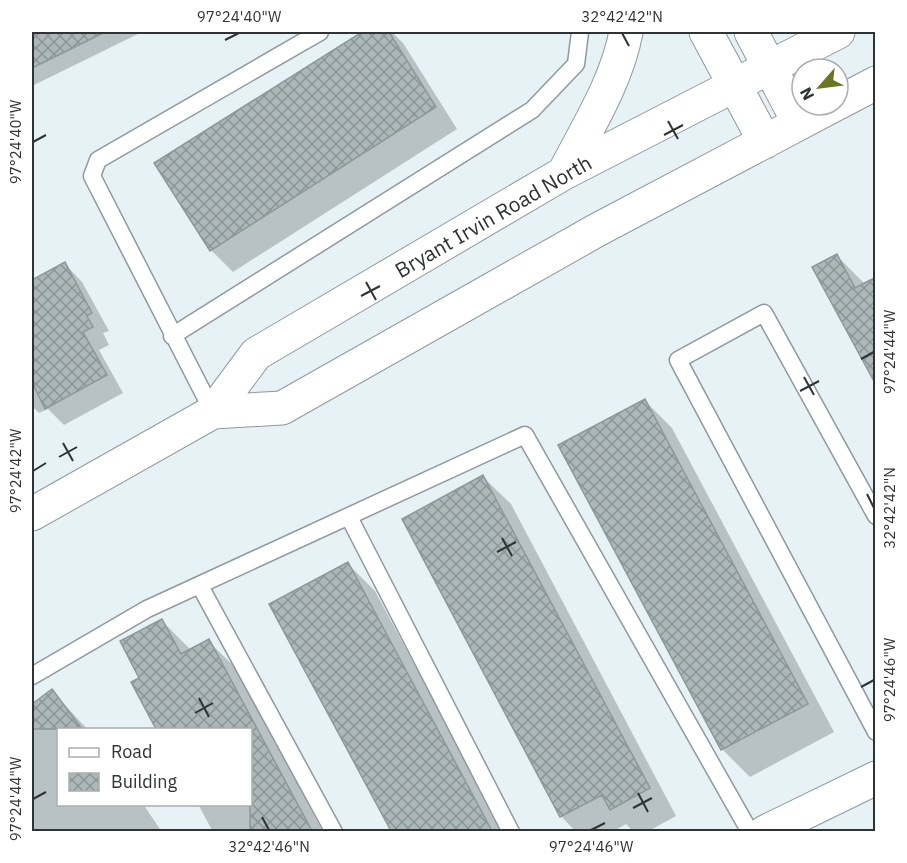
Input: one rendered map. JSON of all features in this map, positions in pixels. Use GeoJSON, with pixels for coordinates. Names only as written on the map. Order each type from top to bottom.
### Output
{"type":"FeatureCollection","features":[{"type":"Feature","properties":{"kind":"main road"},"geometry":{"type":"LineString","coordinates":[[564,173],[601,102],[622,52],[626,32]]}},
{"type":"Feature","properties":{"kind":"main road"},"geometry":{"type":"LineString","coordinates":[[706,32],[765,142]]}},
{"type":"Feature","properties":{"kind":"main road"},"geometry":{"type":"LineString","coordinates":[[751,32],[799,123],[811,117]]}},
{"type":"Feature","properties":{"kind":"main road"},"geometry":{"type":"LineString","coordinates":[[768,66],[838,32]]}},
{"type":"Feature","properties":{"kind":"main road","name":"Bryant Irvin Road North"},"geometry":{"type":"LineString","coordinates":[[32,514],[213,412],[256,354],[564,173],[768,66]]}},
{"type":"Feature","properties":{"kind":"main road"},"geometry":{"type":"LineString","coordinates":[[850,97],[876,83]]}},
{"type":"Feature","properties":{"kind":"main road","name":"Bryant Irvin Road North"},"geometry":{"type":"LineString","coordinates":[[213,412],[282,408],[597,230],[799,123]]}},
{"type":"Feature","properties":{"kind":"main road"},"geometry":{"type":"LineString","coordinates":[[765,831],[876,778]]}},
{"type":"Feature","properties":{"kind":"lane"},"geometry":{"type":"LineString","coordinates":[[213,412],[92,177],[98,160],[320,32]]}},
{"type":"Feature","properties":{"kind":"lane"},"geometry":{"type":"LineString","coordinates":[[172,336],[532,110],[576,64],[580,32]]}},
{"type":"Feature","properties":{"kind":"lane"},"geometry":{"type":"LineString","coordinates":[[876,516],[764,314],[678,360],[876,732]]}},
{"type":"Feature","properties":{"kind":"lane"},"geometry":{"type":"LineString","coordinates":[[32,676],[147,609],[525,435],[750,831]]}},
{"type":"Feature","properties":{"kind":"lane"},"geometry":{"type":"LineString","coordinates":[[349,517],[511,831]]}},
{"type":"Feature","properties":{"kind":"lane"},"geometry":{"type":"LineString","coordinates":[[200,586],[334,831]]}},
{"type":"Feature","properties":{"kind":"building"},"geometry":{"type":"Polygon","coordinates":[[[32,32],[105,32],[32,68],[32,32]]]}},
{"type":"Feature","properties":{"kind":"building"},"geometry":{"type":"Polygon","coordinates":[[[362,32],[389,32],[436,107],[210,251],[154,163],[362,32]]]}},
{"type":"Feature","properties":{"kind":"building"},"geometry":{"type":"Polygon","coordinates":[[[837,254],[855,288],[876,277],[876,385],[812,267],[837,254]]]}},
{"type":"Feature","properties":{"kind":"building"},"geometry":{"type":"Polygon","coordinates":[[[65,262],[92,313],[87,316],[93,327],[83,332],[107,375],[45,409],[32,382],[32,280],[65,262]]]}},
{"type":"Feature","properties":{"kind":"building"},"geometry":{"type":"Polygon","coordinates":[[[645,399],[808,704],[721,750],[558,445],[645,399]]]}},
{"type":"Feature","properties":{"kind":"building"},"geometry":{"type":"Polygon","coordinates":[[[483,475],[650,788],[610,810],[602,795],[560,817],[402,519],[483,475]]]}},
{"type":"Feature","properties":{"kind":"building"},"geometry":{"type":"Polygon","coordinates":[[[348,562],[492,831],[391,831],[269,604],[348,562]]]}},
{"type":"Feature","properties":{"kind":"building"},"geometry":{"type":"Polygon","coordinates":[[[162,619],[181,654],[209,639],[312,831],[250,831],[252,728],[155,728],[131,682],[139,678],[120,641],[162,619]]]}},
{"type":"Feature","properties":{"kind":"building"},"geometry":{"type":"Polygon","coordinates":[[[52,689],[81,728],[32,729],[32,704],[52,689]]]}}]}
